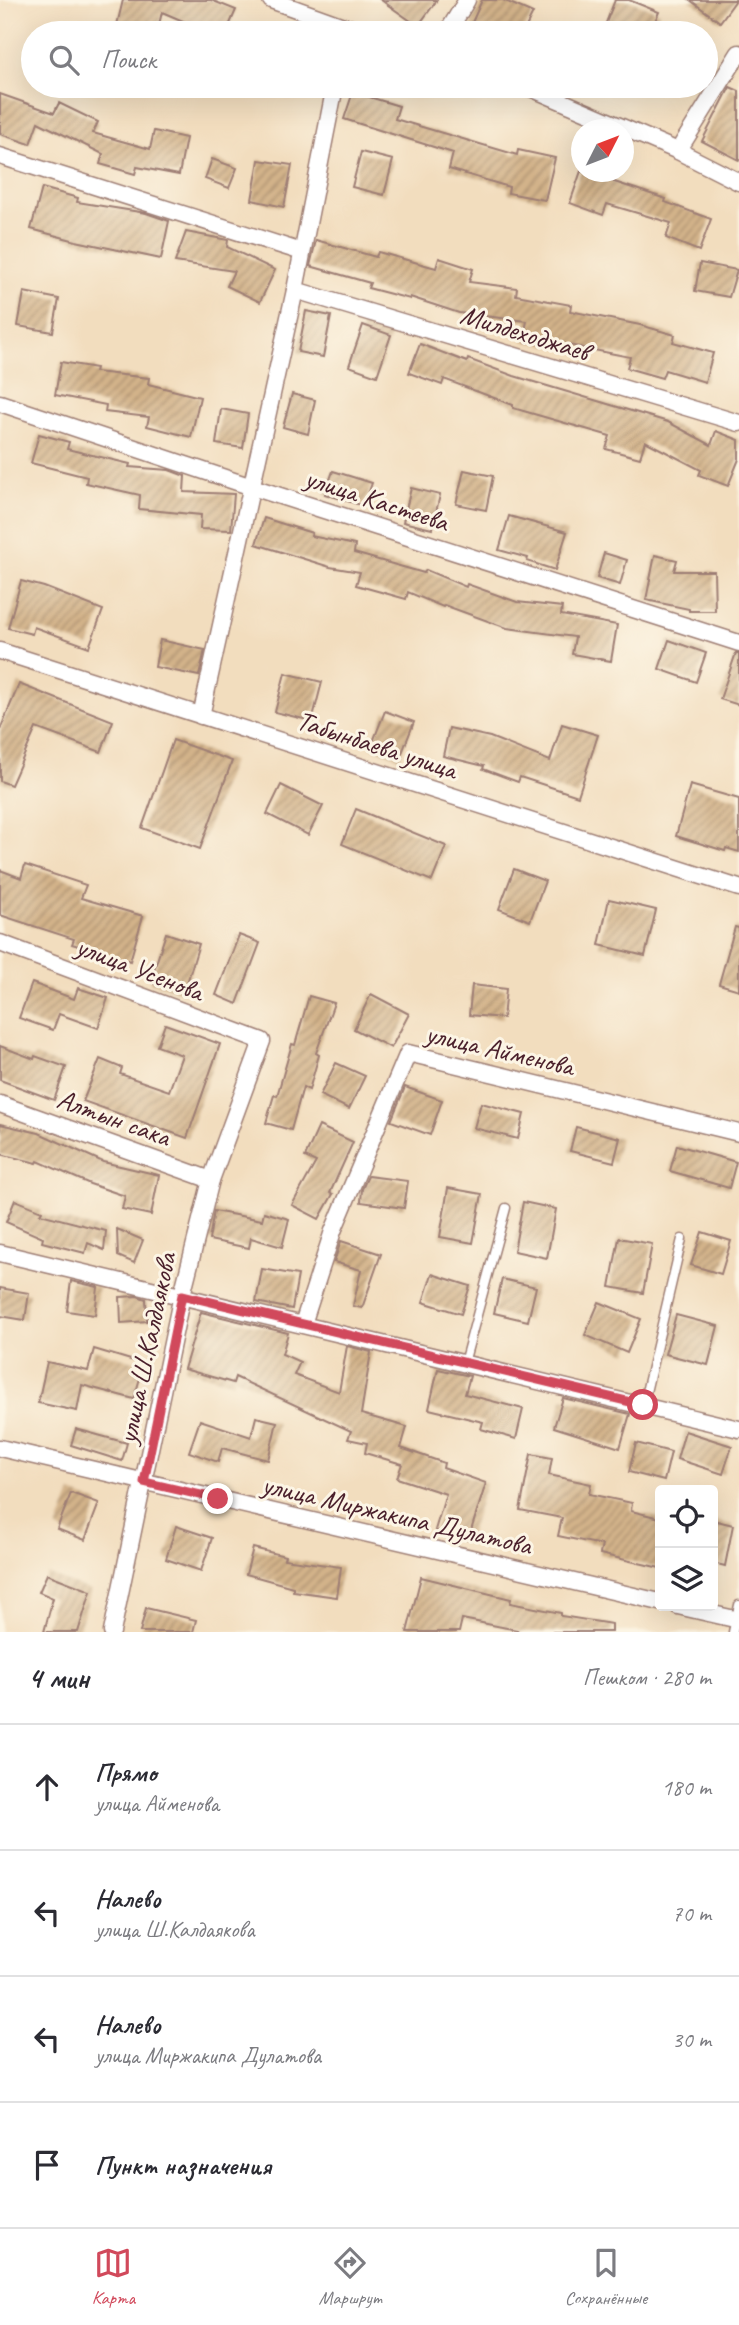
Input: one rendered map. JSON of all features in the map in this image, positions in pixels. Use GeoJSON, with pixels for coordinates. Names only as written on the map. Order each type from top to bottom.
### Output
{"type":"FeatureCollection","features":[{"type":"Feature","properties":{"kind":"street"},"geometry":{"type":"LineString","coordinates":[[271,0],[324,21]]}},
{"type":"Feature","properties":{"kind":"street"},"geometry":{"type":"LineString","coordinates":[[454,21],[467,0]]}},
{"type":"Feature","properties":{"kind":"street"},"geometry":{"type":"LineString","coordinates":[[718,87],[739,53]]}},
{"type":"Feature","properties":{"kind":"street"},"geometry":{"type":"LineString","coordinates":[[201,716],[295,290],[333,98]]}},
{"type":"Feature","properties":{"kind":"street"},"geometry":{"type":"LineString","coordinates":[[554,98],[678,151],[739,183]]}},
{"type":"Feature","properties":{"kind":"street"},"geometry":{"type":"LineString","coordinates":[[678,151],[711,98]]}},
{"type":"Feature","properties":{"kind":"street"},"geometry":{"type":"LineString","coordinates":[[0,156],[302,252]]}},
{"type":"Feature","properties":{"kind":"street","name":"Милдеходжаев"},"geometry":{"type":"LineString","coordinates":[[295,290],[739,423]]}},
{"type":"Feature","properties":{"kind":"street","name":"улица Кастеева"},"geometry":{"type":"LineString","coordinates":[[0,403],[739,643]]}},
{"type":"Feature","properties":{"kind":"street","name":"Табынбаева улица"},"geometry":{"type":"LineString","coordinates":[[0,651],[739,887]]}},
{"type":"Feature","properties":{"kind":"street","name":"улица Усенова"},"geometry":{"type":"LineString","coordinates":[[0,943],[262,1041]]}},
{"type":"Feature","properties":{"kind":"street","name":"улица Ш.Калдаякова"},"geometry":{"type":"LineString","coordinates":[[112,1632],[182,1295],[211,1180],[262,1041]]}},
{"type":"Feature","properties":{"kind":"street","name":"улица Айменова"},"geometry":{"type":"LineString","coordinates":[[303,1324],[333,1231],[408,1053],[739,1133]]}},
{"type":"Feature","properties":{"kind":"street","name":"Алтын сака"},"geometry":{"type":"LineString","coordinates":[[0,1104],[211,1180]]}},
{"type":"Feature","properties":{"kind":"street"},"geometry":{"type":"LineString","coordinates":[[0,1253],[739,1429]]}},
{"type":"Feature","properties":{"kind":"street","name":"улица Миржакипа Дулатова"},"geometry":{"type":"LineString","coordinates":[[0,1448],[655,1601]]}},
{"type":"Feature","properties":{"kind":"street"},"geometry":{"type":"LineString","coordinates":[[701,1611],[737,1619]]}},
{"type":"Feature","properties":{"kind":"lane"},"geometry":{"type":"LineString","coordinates":[[464,1363],[506,1208]]}},
{"type":"Feature","properties":{"kind":"lane"},"geometry":{"type":"LineString","coordinates":[[643,1405],[682,1239]]}},
{"type":"Feature","properties":{"kind":"building"},"geometry":{"type":"Polygon","coordinates":[[[123,0],[211,0],[236,10],[231,21],[183,21],[162,12],[160,21],[118,21],[123,0]]]}},
{"type":"Feature","properties":{"kind":"building"},"geometry":{"type":"Polygon","coordinates":[[[381,0],[437,0],[422,21],[411,21],[381,0]]]}},
{"type":"Feature","properties":{"kind":"building"},"geometry":{"type":"Polygon","coordinates":[[[482,0],[503,0],[533,13],[529,21],[473,21],[482,0]]]}},
{"type":"Feature","properties":{"kind":"building"},"geometry":{"type":"Polygon","coordinates":[[[615,0],[629,0],[659,12],[655,21],[607,21],[615,0]]]}},
{"type":"Feature","properties":{"kind":"building"},"geometry":{"type":"Polygon","coordinates":[[[690,0],[736,0],[720,22],[690,0]]]}},
{"type":"Feature","properties":{"kind":"building"},"geometry":{"type":"Polygon","coordinates":[[[730,87],[739,91],[739,160],[702,141],[730,87]]]}},
{"type":"Feature","properties":{"kind":"building"},"geometry":{"type":"Polygon","coordinates":[[[0,94],[54,113],[59,103],[98,122],[93,133],[150,149],[154,131],[186,138],[179,175],[137,167],[135,174],[100,164],[103,154],[38,122],[30,144],[0,134],[0,94]]]}},
{"type":"Feature","properties":{"kind":"building"},"geometry":{"type":"Polygon","coordinates":[[[351,98],[373,98],[399,106],[395,119],[517,155],[518,150],[555,158],[545,200],[508,193],[509,187],[449,169],[453,153],[344,119],[351,98]]]}},
{"type":"Feature","properties":{"kind":"building"},"geometry":{"type":"Polygon","coordinates":[[[361,152],[393,160],[384,195],[352,187],[361,152]]]}},
{"type":"Feature","properties":{"kind":"building"},"geometry":{"type":"Polygon","coordinates":[[[212,159],[237,168],[229,188],[205,179],[212,159]]]}},
{"type":"Feature","properties":{"kind":"building"},"geometry":{"type":"Polygon","coordinates":[[[259,160],[292,165],[284,207],[252,200],[259,160]]]}},
{"type":"Feature","properties":{"kind":"building"},"geometry":{"type":"Polygon","coordinates":[[[577,182],[614,182],[666,199],[665,202],[711,219],[699,251],[666,238],[671,223],[607,204],[603,215],[570,203],[577,182]]]}},
{"type":"Feature","properties":{"kind":"building"},"geometry":{"type":"Polygon","coordinates":[[[42,188],[78,198],[77,202],[146,213],[169,221],[161,259],[31,229],[42,188]]]}},
{"type":"Feature","properties":{"kind":"building"},"geometry":{"type":"Polygon","coordinates":[[[186,232],[228,240],[227,247],[275,270],[260,302],[227,286],[234,271],[175,262],[186,232]]]}},
{"type":"Feature","properties":{"kind":"building"},"geometry":{"type":"Polygon","coordinates":[[[316,240],[376,257],[378,252],[436,268],[439,258],[473,269],[469,282],[517,288],[516,295],[571,305],[570,311],[675,335],[673,342],[713,353],[705,382],[665,370],[662,378],[627,368],[630,357],[563,344],[562,348],[523,341],[527,321],[459,313],[410,297],[368,288],[370,283],[310,266],[316,240]]]}},
{"type":"Feature","properties":{"kind":"building"},"geometry":{"type":"Polygon","coordinates":[[[700,263],[737,270],[729,297],[695,291],[700,263]]]}},
{"type":"Feature","properties":{"kind":"building"},"geometry":{"type":"Polygon","coordinates":[[[24,292],[59,299],[53,332],[18,326],[24,292]]]}},
{"type":"Feature","properties":{"kind":"building"},"geometry":{"type":"Polygon","coordinates":[[[306,311],[331,316],[323,357],[298,352],[306,311]]]}},
{"type":"Feature","properties":{"kind":"building"},"geometry":{"type":"Polygon","coordinates":[[[363,325],[391,335],[377,376],[349,366],[363,325]]]}},
{"type":"Feature","properties":{"kind":"building"},"geometry":{"type":"Polygon","coordinates":[[[420,344],[467,362],[468,359],[514,376],[668,422],[711,445],[716,431],[739,440],[739,459],[728,486],[699,475],[701,470],[645,441],[640,458],[606,449],[610,436],[513,408],[513,405],[444,379],[442,385],[409,373],[420,344]]]}},
{"type":"Feature","properties":{"kind":"building"},"geometry":{"type":"Polygon","coordinates":[[[61,362],[96,368],[95,372],[149,378],[148,384],[200,397],[191,437],[147,426],[149,417],[105,412],[106,405],[55,395],[61,362]]]}},
{"type":"Feature","properties":{"kind":"building"},"geometry":{"type":"Polygon","coordinates":[[[292,394],[315,400],[308,434],[283,427],[292,394]]]}},
{"type":"Feature","properties":{"kind":"building"},"geometry":{"type":"Polygon","coordinates":[[[221,409],[248,414],[243,448],[216,444],[221,409]]]}},
{"type":"Feature","properties":{"kind":"building"},"geometry":{"type":"Polygon","coordinates":[[[39,434],[69,442],[67,449],[130,464],[129,467],[169,470],[185,476],[184,492],[234,494],[231,530],[200,529],[201,515],[139,509],[140,495],[86,483],[87,477],[31,463],[39,434]]]}},
{"type":"Feature","properties":{"kind":"building"},"geometry":{"type":"Polygon","coordinates":[[[464,470],[493,476],[486,510],[456,504],[464,470]]]}},
{"type":"Feature","properties":{"kind":"building"},"geometry":{"type":"Polygon","coordinates":[[[333,471],[372,483],[364,506],[325,494],[333,471]]]}},
{"type":"Feature","properties":{"kind":"building"},"geometry":{"type":"Polygon","coordinates":[[[411,488],[440,495],[432,529],[403,522],[411,488]]]}},
{"type":"Feature","properties":{"kind":"building"},"geometry":{"type":"Polygon","coordinates":[[[509,516],[567,532],[555,570],[527,561],[528,558],[499,550],[509,516]]]}},
{"type":"Feature","properties":{"kind":"building"},"geometry":{"type":"Polygon","coordinates":[[[264,518],[312,533],[311,536],[355,545],[354,553],[424,573],[426,570],[466,587],[467,584],[517,602],[562,607],[561,615],[617,625],[611,661],[572,654],[575,637],[507,628],[444,605],[443,607],[408,592],[406,599],[356,585],[360,572],[330,567],[256,544],[264,518]]]}},
{"type":"Feature","properties":{"kind":"building"},"geometry":{"type":"Polygon","coordinates":[[[604,553],[627,560],[620,585],[597,578],[604,553]]]}},
{"type":"Feature","properties":{"kind":"building"},"geometry":{"type":"Polygon","coordinates":[[[655,555],[677,560],[674,571],[714,571],[715,611],[689,611],[646,600],[655,555]]]}},
{"type":"Feature","properties":{"kind":"building"},"geometry":{"type":"Polygon","coordinates":[[[21,581],[103,610],[89,647],[34,627],[32,634],[8,628],[21,581]]]}},
{"type":"Feature","properties":{"kind":"building"},"geometry":{"type":"Polygon","coordinates":[[[160,640],[205,650],[199,676],[155,667],[160,640]]]}},
{"type":"Feature","properties":{"kind":"building"},"geometry":{"type":"Polygon","coordinates":[[[669,640],[706,653],[696,682],[659,669],[669,640]]]}},
{"type":"Feature","properties":{"kind":"building"},"geometry":{"type":"Polygon","coordinates":[[[736,653],[739,653],[739,705],[720,699],[736,653]]]}},
{"type":"Feature","properties":{"kind":"building"},"geometry":{"type":"Polygon","coordinates":[[[285,673],[322,682],[312,721],[275,712],[285,673]]]}},
{"type":"Feature","properties":{"kind":"building"},"geometry":{"type":"Polygon","coordinates":[[[19,684],[113,721],[101,752],[36,728],[11,785],[0,781],[0,730],[19,684]]]}},
{"type":"Feature","properties":{"kind":"building"},"geometry":{"type":"Polygon","coordinates":[[[385,711],[414,722],[400,758],[371,747],[385,711]]]}},
{"type":"Feature","properties":{"kind":"building"},"geometry":{"type":"Polygon","coordinates":[[[562,724],[598,735],[578,796],[520,777],[518,782],[483,769],[484,766],[443,756],[449,728],[490,737],[550,761],[562,724]]]}},
{"type":"Feature","properties":{"kind":"building"},"geometry":{"type":"Polygon","coordinates":[[[173,740],[232,761],[200,849],[142,828],[173,740]]]}},
{"type":"Feature","properties":{"kind":"building"},"geometry":{"type":"Polygon","coordinates":[[[281,785],[323,806],[308,835],[267,814],[281,785]]]}},
{"type":"Feature","properties":{"kind":"building"},"geometry":{"type":"Polygon","coordinates":[[[690,785],[739,799],[739,852],[726,848],[725,851],[676,836],[690,785]]]}},
{"type":"Feature","properties":{"kind":"building"},"geometry":{"type":"Polygon","coordinates":[[[356,809],[446,846],[432,881],[342,844],[356,809]]]}},
{"type":"Feature","properties":{"kind":"building"},"geometry":{"type":"Polygon","coordinates":[[[25,865],[86,885],[81,898],[143,916],[130,961],[72,944],[74,939],[0,915],[0,870],[21,878],[25,865]]]}},
{"type":"Feature","properties":{"kind":"building"},"geometry":{"type":"Polygon","coordinates":[[[514,869],[545,881],[530,921],[499,909],[514,869]]]}},
{"type":"Feature","properties":{"kind":"building"},"geometry":{"type":"Polygon","coordinates":[[[609,899],[656,910],[645,956],[599,945],[609,899]]]}},
{"type":"Feature","properties":{"kind":"building"},"geometry":{"type":"Polygon","coordinates":[[[735,927],[739,928],[739,990],[719,984],[735,927]]]}},
{"type":"Feature","properties":{"kind":"building"},"geometry":{"type":"Polygon","coordinates":[[[166,933],[199,944],[184,993],[150,982],[166,933]]]}},
{"type":"Feature","properties":{"kind":"building"},"geometry":{"type":"Polygon","coordinates":[[[239,935],[260,943],[237,1004],[216,995],[239,935]]]}},
{"type":"Feature","properties":{"kind":"building"},"geometry":{"type":"Polygon","coordinates":[[[32,983],[74,999],[78,988],[108,998],[98,1028],[59,1014],[53,1030],[19,1018],[32,983]]]}},
{"type":"Feature","properties":{"kind":"building"},"geometry":{"type":"Polygon","coordinates":[[[472,985],[506,989],[503,1018],[469,1015],[472,985]]]}},
{"type":"Feature","properties":{"kind":"building"},"geometry":{"type":"Polygon","coordinates":[[[371,994],[409,1014],[391,1048],[354,1029],[371,994]]]}},
{"type":"Feature","properties":{"kind":"building"},"geometry":{"type":"Polygon","coordinates":[[[309,996],[334,1003],[316,1053],[319,1055],[309,1090],[303,1087],[291,1130],[266,1123],[292,1044],[295,1045],[309,996]]]}},
{"type":"Feature","properties":{"kind":"building"},"geometry":{"type":"Polygon","coordinates":[[[165,1024],[220,1044],[187,1138],[83,1101],[100,1059],[122,1068],[120,1074],[169,1091],[182,1055],[157,1046],[165,1024]]]}},
{"type":"Feature","properties":{"kind":"building"},"geometry":{"type":"Polygon","coordinates":[[[0,1046],[66,1067],[54,1100],[0,1080],[0,1046]]]}},
{"type":"Feature","properties":{"kind":"building"},"geometry":{"type":"Polygon","coordinates":[[[336,1063],[365,1076],[349,1109],[320,1095],[336,1063]]]}},
{"type":"Feature","properties":{"kind":"building"},"geometry":{"type":"Polygon","coordinates":[[[405,1087],[442,1100],[430,1135],[391,1121],[405,1087]]]}},
{"type":"Feature","properties":{"kind":"building"},"geometry":{"type":"Polygon","coordinates":[[[481,1103],[524,1114],[518,1139],[474,1128],[481,1103]]]}},
{"type":"Feature","properties":{"kind":"building"},"geometry":{"type":"Polygon","coordinates":[[[0,1124],[39,1133],[103,1162],[159,1175],[151,1215],[122,1209],[125,1196],[38,1161],[37,1163],[0,1154],[0,1124]]]}},
{"type":"Feature","properties":{"kind":"building"},"geometry":{"type":"Polygon","coordinates":[[[319,1126],[353,1142],[330,1193],[333,1194],[319,1219],[292,1205],[316,1162],[305,1157],[319,1126]]]}},
{"type":"Feature","properties":{"kind":"building"},"geometry":{"type":"Polygon","coordinates":[[[576,1127],[620,1138],[614,1162],[570,1151],[576,1127]]]}},
{"type":"Feature","properties":{"kind":"building"},"geometry":{"type":"Polygon","coordinates":[[[677,1145],[736,1162],[729,1188],[670,1171],[677,1145]]]}},
{"type":"Feature","properties":{"kind":"building"},"geometry":{"type":"Polygon","coordinates":[[[368,1176],[408,1181],[404,1208],[361,1202],[362,1189],[368,1176]]]}},
{"type":"Feature","properties":{"kind":"building"},"geometry":{"type":"Polygon","coordinates":[[[448,1188],[482,1194],[473,1243],[440,1237],[448,1188]]]}},
{"type":"Feature","properties":{"kind":"building"},"geometry":{"type":"Polygon","coordinates":[[[15,1200],[42,1211],[40,1214],[106,1231],[104,1250],[88,1243],[85,1253],[42,1242],[43,1238],[6,1222],[15,1200]]]}},
{"type":"Feature","properties":{"kind":"building"},"geometry":{"type":"Polygon","coordinates":[[[523,1202],[556,1209],[547,1258],[514,1251],[523,1202]]]}},
{"type":"Feature","properties":{"kind":"building"},"geometry":{"type":"Polygon","coordinates":[[[214,1211],[262,1220],[264,1212],[289,1219],[282,1247],[251,1238],[249,1248],[209,1240],[214,1211]]]}},
{"type":"Feature","properties":{"kind":"building"},"geometry":{"type":"Polygon","coordinates":[[[117,1229],[143,1240],[134,1263],[118,1256],[117,1229]]]}},
{"type":"Feature","properties":{"kind":"building"},"geometry":{"type":"Polygon","coordinates":[[[702,1232],[731,1241],[721,1274],[691,1265],[702,1232]]]}},
{"type":"Feature","properties":{"kind":"building"},"geometry":{"type":"Polygon","coordinates":[[[619,1238],[652,1244],[643,1293],[610,1287],[619,1238]]]}},
{"type":"Feature","properties":{"kind":"building"},"geometry":{"type":"Polygon","coordinates":[[[341,1241],[381,1254],[362,1308],[353,1306],[361,1270],[334,1262],[341,1241]]]}},
{"type":"Feature","properties":{"kind":"building"},"geometry":{"type":"Polygon","coordinates":[[[262,1269],[298,1275],[292,1309],[256,1302],[262,1269]]]}},
{"type":"Feature","properties":{"kind":"building"},"geometry":{"type":"Polygon","coordinates":[[[432,1274],[470,1286],[461,1314],[423,1302],[432,1274]]]}},
{"type":"Feature","properties":{"kind":"building"},"geometry":{"type":"Polygon","coordinates":[[[502,1279],[536,1287],[528,1321],[494,1313],[502,1279]]]}},
{"type":"Feature","properties":{"kind":"building"},"geometry":{"type":"Polygon","coordinates":[[[71,1281],[98,1287],[95,1315],[67,1311],[71,1281]]]}},
{"type":"Feature","properties":{"kind":"building"},"geometry":{"type":"Polygon","coordinates":[[[0,1288],[29,1293],[25,1320],[0,1316],[0,1288]]]}},
{"type":"Feature","properties":{"kind":"building"},"geometry":{"type":"Polygon","coordinates":[[[137,1296],[146,1299],[147,1321],[121,1323],[120,1297],[137,1296]]]}},
{"type":"Feature","properties":{"kind":"building"},"geometry":{"type":"Polygon","coordinates":[[[599,1302],[641,1319],[627,1353],[585,1335],[599,1302]]]}},
{"type":"Feature","properties":{"kind":"building"},"geometry":{"type":"Polygon","coordinates":[[[201,1312],[288,1333],[282,1354],[300,1362],[294,1375],[339,1392],[347,1346],[371,1352],[361,1414],[407,1427],[401,1448],[444,1463],[443,1468],[486,1483],[468,1540],[435,1530],[446,1494],[397,1478],[402,1464],[365,1453],[367,1443],[348,1439],[351,1431],[235,1377],[233,1383],[184,1369],[201,1312]]]}},
{"type":"Feature","properties":{"kind":"building"},"geometry":{"type":"Polygon","coordinates":[[[676,1315],[718,1326],[708,1365],[665,1354],[676,1315]]]}},
{"type":"Feature","properties":{"kind":"building"},"geometry":{"type":"Polygon","coordinates":[[[94,1349],[144,1364],[134,1399],[82,1385],[77,1411],[38,1403],[47,1362],[88,1371],[94,1349]]]}},
{"type":"Feature","properties":{"kind":"building"},"geometry":{"type":"Polygon","coordinates":[[[438,1369],[470,1376],[465,1394],[523,1409],[516,1439],[481,1429],[483,1422],[429,1409],[438,1369]]]}},
{"type":"Feature","properties":{"kind":"building"},"geometry":{"type":"Polygon","coordinates":[[[563,1398],[630,1414],[620,1448],[554,1427],[563,1398]]]}},
{"type":"Feature","properties":{"kind":"building"},"geometry":{"type":"Polygon","coordinates":[[[256,1417],[277,1422],[268,1460],[222,1448],[218,1462],[189,1452],[200,1420],[251,1437],[256,1417]]]}},
{"type":"Feature","properties":{"kind":"building"},"geometry":{"type":"Polygon","coordinates":[[[76,1429],[127,1443],[122,1461],[71,1445],[76,1429]]]}},
{"type":"Feature","properties":{"kind":"building"},"geometry":{"type":"Polygon","coordinates":[[[685,1431],[732,1446],[723,1474],[677,1459],[685,1431]]]}},
{"type":"Feature","properties":{"kind":"building"},"geometry":{"type":"Polygon","coordinates":[[[636,1443],[671,1452],[664,1481],[629,1472],[636,1443]]]}},
{"type":"Feature","properties":{"kind":"building"},"geometry":{"type":"Polygon","coordinates":[[[531,1454],[552,1458],[549,1475],[591,1484],[589,1494],[632,1503],[631,1511],[655,1517],[655,1567],[600,1554],[602,1545],[558,1536],[562,1518],[520,1510],[531,1454]]]}},
{"type":"Feature","properties":{"kind":"building"},"geometry":{"type":"Polygon","coordinates":[[[71,1493],[99,1503],[85,1540],[57,1529],[71,1493]]]}},
{"type":"Feature","properties":{"kind":"building"},"geometry":{"type":"Polygon","coordinates":[[[718,1521],[733,1525],[725,1566],[718,1564],[718,1521]]]}},
{"type":"Feature","properties":{"kind":"building"},"geometry":{"type":"Polygon","coordinates":[[[176,1526],[212,1538],[201,1571],[166,1559],[176,1526]]]}},
{"type":"Feature","properties":{"kind":"building"},"geometry":{"type":"Polygon","coordinates":[[[253,1548],[285,1556],[284,1559],[341,1567],[337,1597],[293,1591],[293,1587],[246,1574],[253,1548]]]}},
{"type":"Feature","properties":{"kind":"building"},"geometry":{"type":"Polygon","coordinates":[[[47,1574],[91,1591],[78,1632],[44,1632],[53,1598],[39,1592],[47,1574]]]}},
{"type":"Feature","properties":{"kind":"building"},"geometry":{"type":"Polygon","coordinates":[[[421,1577],[511,1599],[510,1603],[561,1613],[561,1616],[612,1624],[612,1632],[516,1632],[517,1630],[462,1619],[459,1632],[407,1632],[421,1577]]]}},
{"type":"Feature","properties":{"kind":"building"},"geometry":{"type":"Polygon","coordinates":[[[146,1608],[196,1620],[193,1632],[140,1632],[146,1608]]]}},
{"type":"Feature","properties":{"kind":"route"},"geometry":{"type":"LineString","coordinates":[[218,1499],[144,1482],[182,1295],[643,1405]]}}]}
